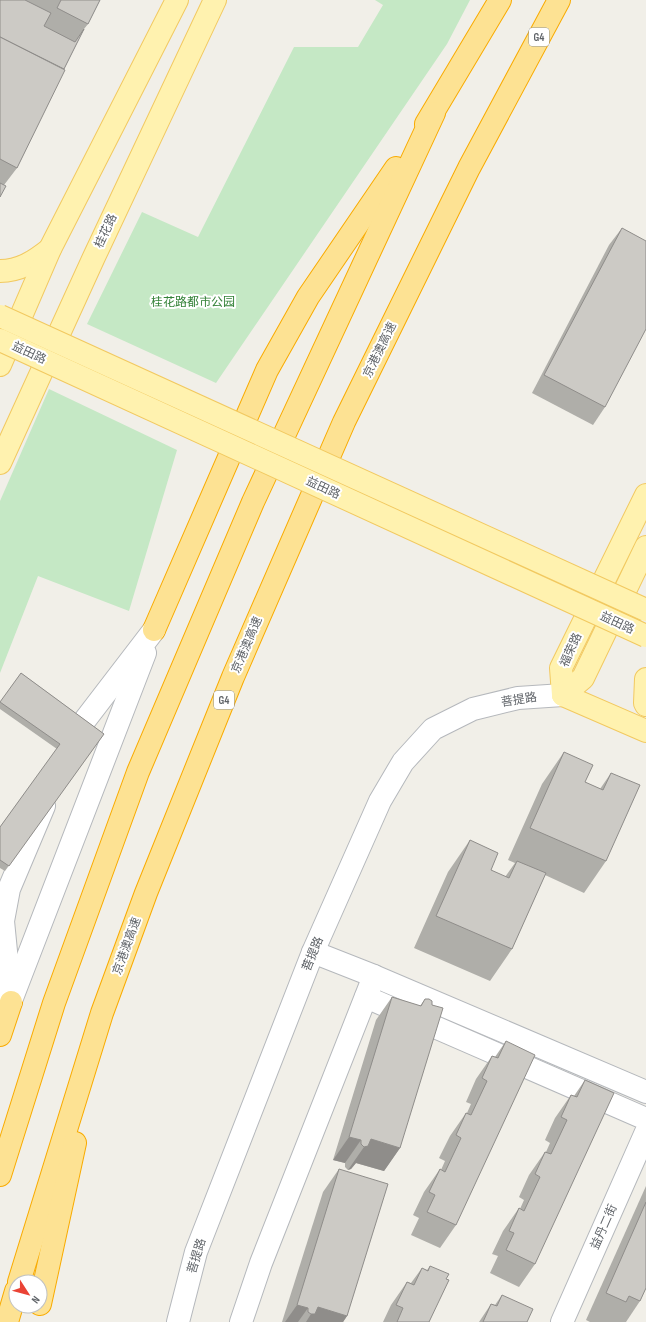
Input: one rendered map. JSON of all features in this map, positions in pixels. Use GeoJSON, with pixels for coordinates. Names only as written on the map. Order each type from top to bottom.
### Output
{"type":"FeatureCollection","features":[{"type":"Feature","properties":{"kind":"highway"},"geometry":{"type":"LineString","coordinates":[[154,630],[266,370],[308,297],[434,113],[500,0]]}},
{"type":"Feature","properties":{"kind":"highway","name":"京港澳高速"},"geometry":{"type":"LineString","coordinates":[[21,1274],[102,1013],[146,893],[233,677],[344,422],[484,141],[559,0]]}},
{"type":"Feature","properties":{"kind":"highway"},"geometry":{"type":"LineString","coordinates":[[0,1175],[54,1003],[138,772],[253,502],[434,113]]}},
{"type":"Feature","properties":{"kind":"highway"},"geometry":{"type":"LineString","coordinates":[[0,1034],[10,1002]]}},
{"type":"Feature","properties":{"kind":"highway"},"geometry":{"type":"LineString","coordinates":[[47,1274],[102,1013]]}},
{"type":"Feature","properties":{"kind":"main road"},"geometry":{"type":"LineString","coordinates":[[0,365],[50,249],[177,0]]}},
{"type":"Feature","properties":{"kind":"main road","name":"桂花路"},"geometry":{"type":"LineString","coordinates":[[0,464],[94,257],[214,0]]}},
{"type":"Feature","properties":{"kind":"main road"},"geometry":{"type":"LineString","coordinates":[[0,271],[9,271],[31,263],[50,249]]}},
{"type":"Feature","properties":{"kind":"main road","name":"益田路"},"geometry":{"type":"LineString","coordinates":[[0,316],[646,610]]}},
{"type":"Feature","properties":{"kind":"main road","name":"益田路"},"geometry":{"type":"LineString","coordinates":[[0,340],[646,636]]}},
{"type":"Feature","properties":{"kind":"main road","name":"福荣路"},"geometry":{"type":"LineString","coordinates":[[563,696],[562,668],[645,498]]}},
{"type":"Feature","properties":{"kind":"main road","name":"福荣路"},"geometry":{"type":"LineString","coordinates":[[563,696],[583,678],[646,547]]}},
{"type":"Feature","properties":{"kind":"main road"},"geometry":{"type":"LineString","coordinates":[[646,679],[644,702],[646,705]]}},
{"type":"Feature","properties":{"kind":"main road"},"geometry":{"type":"LineString","coordinates":[[563,696],[646,731]]}},
{"type":"Feature","properties":{"kind":"street"},"geometry":{"type":"LineString","coordinates":[[62,762],[68,747],[85,720],[154,630]]}},
{"type":"Feature","properties":{"kind":"street"},"geometry":{"type":"LineString","coordinates":[[10,1002],[154,630]]}},
{"type":"Feature","properties":{"kind":"street","name":"菩提路"},"geometry":{"type":"LineString","coordinates":[[178,1322],[196,1252],[313,952],[380,801],[403,762],[433,729],[473,709],[518,698],[563,696]]}},
{"type":"Feature","properties":{"kind":"street"},"geometry":{"type":"LineString","coordinates":[[10,1002],[3,921],[9,889],[51,790]]}},
{"type":"Feature","properties":{"kind":"street"},"geometry":{"type":"LineString","coordinates":[[313,952],[374,976],[646,1092]]}},
{"type":"Feature","properties":{"kind":"street"},"geometry":{"type":"LineString","coordinates":[[241,1322],[261,1263],[374,976]]}},
{"type":"Feature","properties":{"kind":"street"},"geometry":{"type":"LineString","coordinates":[[366,997],[646,1119]]}},
{"type":"Feature","properties":{"kind":"street","name":"益丹二街"},"geometry":{"type":"LineString","coordinates":[[562,1322],[646,1132]]}},
{"type":"Feature","properties":{"kind":"green space","name":"桂花路都市公园"},"geometry":{"type":"Polygon","coordinates":[[[375,0],[470,0],[447,44],[216,383],[87,324],[142,212],[198,237],[294,47],[358,47],[383,5],[375,0]]]}},
{"type":"Feature","properties":{"kind":"green space"},"geometry":{"type":"Polygon","coordinates":[[[49,389],[177,450],[129,611],[38,576],[0,673],[0,501],[49,389]]]}},
{"type":"Feature","properties":{"kind":"building"},"geometry":{"type":"Polygon","coordinates":[[[0,0],[25,0],[51,13],[44,26],[75,42],[84,29],[64,69],[0,37],[0,0]]]}},
{"type":"Feature","properties":{"kind":"building"},"geometry":{"type":"Polygon","coordinates":[[[61,0],[100,0],[88,24],[57,8],[61,0]]]}},
{"type":"Feature","properties":{"kind":"building"},"geometry":{"type":"Polygon","coordinates":[[[0,37],[65,70],[17,168],[0,159],[0,37]]]}},
{"type":"Feature","properties":{"kind":"building"},"geometry":{"type":"Polygon","coordinates":[[[0,183],[6,186],[0,197],[0,183]]]}},
{"type":"Feature","properties":{"kind":"building"},"geometry":{"type":"Polygon","coordinates":[[[622,228],[646,241],[646,329],[605,407],[544,375],[622,228]]]}},
{"type":"Feature","properties":{"kind":"building"},"geometry":{"type":"Polygon","coordinates":[[[21,673],[104,734],[9,866],[0,860],[0,827],[60,744],[0,702],[21,673]]]}},
{"type":"Feature","properties":{"kind":"building"},"geometry":{"type":"Polygon","coordinates":[[[564,752],[593,765],[585,782],[603,790],[611,773],[640,785],[606,861],[530,828],[564,752]]]}},
{"type":"Feature","properties":{"kind":"building"},"geometry":{"type":"Polygon","coordinates":[[[470,840],[498,853],[491,870],[509,878],[517,861],[546,873],[512,949],[436,916],[470,840]]]}},
{"type":"Feature","properties":{"kind":"building"},"geometry":{"type":"Polygon","coordinates":[[[392,997],[421,1006],[425,999],[429,999],[432,1001],[432,1005],[443,1008],[400,1148],[371,1139],[368,1146],[364,1147],[361,1144],[361,1140],[349,1137],[392,997]]]}},
{"type":"Feature","properties":{"kind":"building"},"geometry":{"type":"Polygon","coordinates":[[[506,1041],[535,1055],[456,1225],[427,1212],[435,1195],[429,1192],[440,1169],[445,1172],[461,1138],[456,1135],[466,1113],[471,1115],[487,1081],[482,1078],[492,1056],[498,1058],[506,1041]]]}},
{"type":"Feature","properties":{"kind":"building"},"geometry":{"type":"Polygon","coordinates":[[[585,1080],[614,1093],[535,1264],[506,1250],[514,1233],[509,1231],[519,1208],[524,1211],[540,1177],[535,1174],[545,1152],[551,1154],[567,1120],[561,1117],[571,1095],[577,1097],[585,1080]]]}},
{"type":"Feature","properties":{"kind":"building"},"geometry":{"type":"Polygon","coordinates":[[[339,1169],[388,1184],[347,1316],[318,1307],[315,1314],[311,1314],[308,1312],[308,1308],[297,1305],[339,1169]]]}},
{"type":"Feature","properties":{"kind":"building"},"geometry":{"type":"Polygon","coordinates":[[[646,1202],[646,1288],[640,1301],[629,1296],[626,1302],[606,1293],[646,1202]]]}},
{"type":"Feature","properties":{"kind":"building"},"geometry":{"type":"Polygon","coordinates":[[[430,1266],[449,1274],[446,1279],[449,1280],[429,1322],[397,1322],[403,1308],[396,1305],[407,1282],[414,1285],[422,1268],[428,1271],[430,1266]]]}},
{"type":"Feature","properties":{"kind":"building"},"geometry":{"type":"Polygon","coordinates":[[[502,1295],[533,1309],[527,1322],[483,1322],[491,1304],[497,1306],[502,1295]]]}}]}
